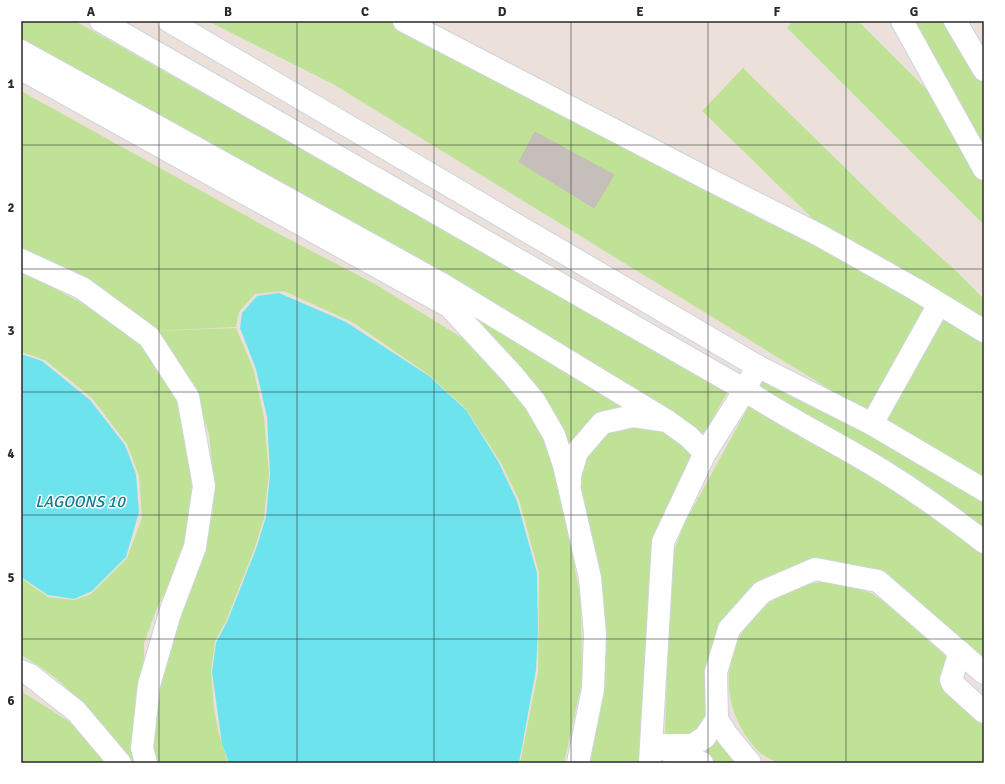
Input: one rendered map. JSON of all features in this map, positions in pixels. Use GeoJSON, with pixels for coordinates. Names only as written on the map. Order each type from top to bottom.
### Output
{"type":"FeatureCollection","features":[{"type":"Feature","properties":{"kind":"street"},"geometry":{"type":"LineString","coordinates":[[101,21],[744,390],[778,412],[859,456],[927,501],[984,542]]}},
{"type":"Feature","properties":{"kind":"street"},"geometry":{"type":"LineString","coordinates":[[170,21],[758,366],[872,424],[984,490]]}},
{"type":"Feature","properties":{"kind":"street"},"geometry":{"type":"LineString","coordinates":[[404,21],[819,235],[940,304],[984,331]]}},
{"type":"Feature","properties":{"kind":"street"},"geometry":{"type":"LineString","coordinates":[[902,21],[984,169]]}},
{"type":"Feature","properties":{"kind":"street"},"geometry":{"type":"LineString","coordinates":[[954,21],[984,70]]}},
{"type":"Feature","properties":{"kind":"street"},"geometry":{"type":"LineString","coordinates":[[21,51],[440,283],[667,421],[688,436],[705,453]]}},
{"type":"Feature","properties":{"kind":"street"},"geometry":{"type":"LineString","coordinates":[[21,69],[450,307],[490,349],[535,402],[554,435],[564,465],[590,578],[595,634],[593,689],[578,763]]}},
{"type":"Feature","properties":{"kind":"street"},"geometry":{"type":"LineString","coordinates":[[21,260],[82,288],[149,337],[188,397],[204,486],[195,547],[170,613],[149,685],[142,748],[146,763]]}},
{"type":"Feature","properties":{"kind":"street"},"geometry":{"type":"LineString","coordinates":[[872,424],[940,304]]}},
{"type":"Feature","properties":{"kind":"street"},"geometry":{"type":"LineString","coordinates":[[651,754],[663,542],[705,453],[758,366]]}},
{"type":"Feature","properties":{"kind":"street"},"geometry":{"type":"LineString","coordinates":[[572,500],[570,475],[577,452],[602,423],[633,416],[667,421]]}},
{"type":"Feature","properties":{"kind":"street"},"geometry":{"type":"LineString","coordinates":[[750,763],[734,745],[717,719],[716,672],[729,629],[762,592],[815,569],[878,581],[984,673]]}},
{"type":"Feature","properties":{"kind":"street"},"geometry":{"type":"LineString","coordinates":[[960,652],[951,680],[953,684],[984,712]]}},
{"type":"Feature","properties":{"kind":"street"},"geometry":{"type":"LineString","coordinates":[[21,671],[30,675],[76,711],[120,763]]}},
{"type":"Feature","properties":{"kind":"street"},"geometry":{"type":"LineString","coordinates":[[651,754],[693,745],[705,737],[717,719]]}},
{"type":"Feature","properties":{"kind":"street"},"geometry":{"type":"LineString","coordinates":[[651,754],[702,763]]}},
{"type":"Feature","properties":{"kind":"green space"},"geometry":{"type":"Polygon","coordinates":[[[21,21],[75,21],[723,387],[727,393],[704,434],[365,232],[21,42],[21,21]]]}},
{"type":"Feature","properties":{"kind":"green space"},"geometry":{"type":"Polygon","coordinates":[[[208,21],[427,21],[935,305],[870,414],[333,84],[208,21]],[[535,132],[520,163],[593,208],[614,175],[535,132]]]}},
{"type":"Feature","properties":{"kind":"green space"},"geometry":{"type":"Polygon","coordinates":[[[793,21],[858,21],[934,97],[984,180],[984,225],[787,28],[793,21]]]}},
{"type":"Feature","properties":{"kind":"green space"},"geometry":{"type":"Polygon","coordinates":[[[909,21],[950,21],[984,80],[984,150],[909,21]]]}},
{"type":"Feature","properties":{"kind":"green space"},"geometry":{"type":"Polygon","coordinates":[[[743,68],[883,205],[957,272],[984,299],[984,324],[813,219],[702,111],[743,68]]]}},
{"type":"Feature","properties":{"kind":"green space"},"geometry":{"type":"Polygon","coordinates":[[[21,91],[277,233],[375,284],[464,339],[502,374],[531,413],[555,457],[581,602],[582,682],[564,763],[520,763],[538,672],[539,573],[519,500],[501,463],[466,409],[429,375],[354,323],[284,291],[255,294],[239,312],[236,327],[154,331],[21,252],[21,91]]]}},
{"type":"Feature","properties":{"kind":"green space"},"geometry":{"type":"Polygon","coordinates":[[[21,271],[122,324],[141,340],[176,392],[185,419],[195,500],[189,536],[176,571],[157,608],[144,643],[144,664],[139,697],[143,763],[129,763],[94,717],[68,690],[38,665],[21,655],[21,578],[48,597],[74,600],[91,594],[127,558],[142,518],[139,476],[127,444],[92,398],[45,360],[21,352],[21,271]]]}},
{"type":"Feature","properties":{"kind":"green space"},"geometry":{"type":"Polygon","coordinates":[[[463,309],[629,401],[624,415],[572,459],[463,309]]]}},
{"type":"Feature","properties":{"kind":"green space"},"geometry":{"type":"Polygon","coordinates":[[[940,309],[984,335],[984,486],[877,423],[940,309]]]}},
{"type":"Feature","properties":{"kind":"green space"},"geometry":{"type":"Polygon","coordinates":[[[236,328],[253,368],[264,417],[269,474],[264,518],[254,550],[226,621],[215,641],[211,671],[214,709],[218,730],[228,763],[155,763],[153,756],[152,687],[206,543],[213,512],[213,472],[209,434],[197,398],[178,361],[155,331],[236,328]]]}},
{"type":"Feature","properties":{"kind":"green space"},"geometry":{"type":"Polygon","coordinates":[[[761,380],[842,418],[984,496],[984,540],[756,394],[761,380]]]}},
{"type":"Feature","properties":{"kind":"green space"},"geometry":{"type":"Polygon","coordinates":[[[751,402],[814,437],[984,547],[984,662],[875,572],[865,567],[833,562],[757,587],[707,700],[705,721],[694,739],[665,735],[670,575],[674,551],[684,524],[751,402]]]}},
{"type":"Feature","properties":{"kind":"green space"},"geometry":{"type":"Polygon","coordinates":[[[653,425],[694,450],[652,543],[641,763],[584,763],[595,713],[575,480],[581,460],[607,429],[653,425]]]}},
{"type":"Feature","properties":{"kind":"green space"},"geometry":{"type":"Polygon","coordinates":[[[821,582],[843,584],[871,593],[886,603],[948,658],[984,718],[984,763],[778,763],[764,756],[757,750],[743,731],[733,710],[729,689],[730,668],[735,648],[745,629],[759,612],[778,597],[794,587],[821,582]]]}},
{"type":"Feature","properties":{"kind":"green space"},"geometry":{"type":"Polygon","coordinates":[[[21,691],[76,726],[112,763],[21,763],[21,691]]]}},
{"type":"Feature","properties":{"kind":"green space"},"geometry":{"type":"Polygon","coordinates":[[[717,719],[748,763],[706,763],[692,746],[717,719]]]}},
{"type":"Feature","properties":{"kind":"water"},"geometry":{"type":"Polygon","coordinates":[[[279,293],[346,322],[429,376],[466,410],[498,461],[517,501],[537,573],[538,630],[536,670],[519,763],[229,763],[222,744],[212,672],[216,643],[227,622],[256,549],[266,517],[270,474],[267,417],[256,369],[240,328],[242,313],[257,296],[279,293]]]}},
{"type":"Feature","properties":{"kind":"water","name":"LAGOONS 10"},"geometry":{"type":"Polygon","coordinates":[[[21,354],[42,361],[90,400],[125,445],[136,474],[139,512],[126,557],[92,591],[74,599],[48,595],[21,577],[21,354]]]}},
{"type":"Feature","properties":{"kind":"building"},"geometry":{"type":"Polygon","coordinates":[[[535,132],[614,175],[594,208],[519,162],[535,132]]]}}]}
